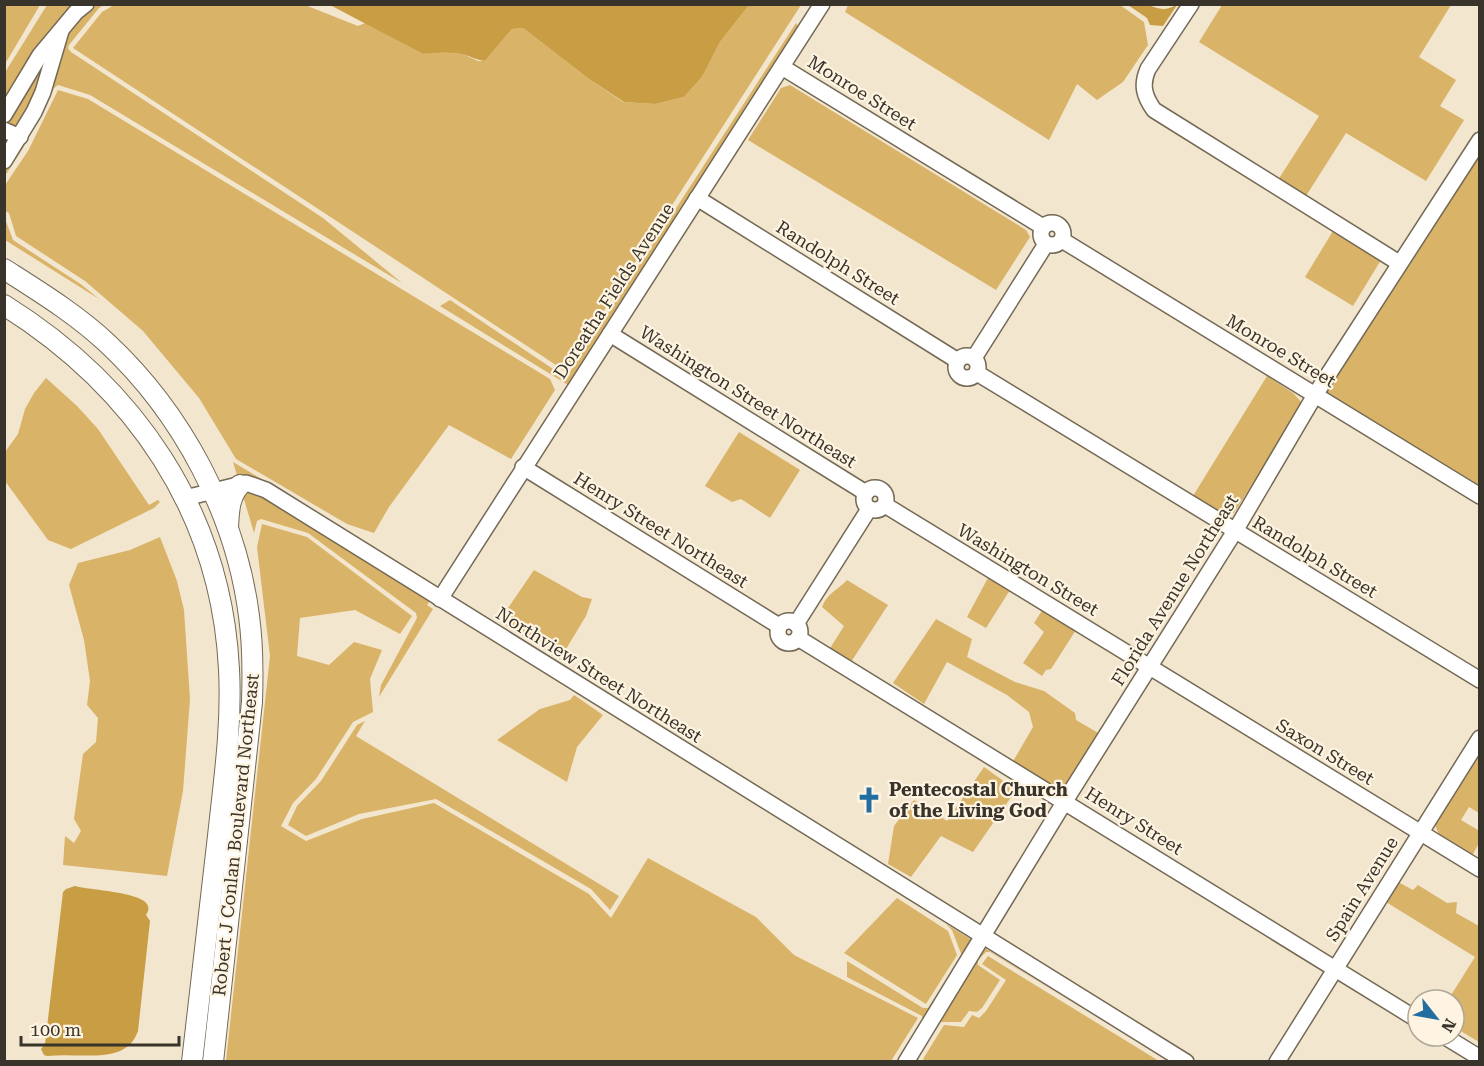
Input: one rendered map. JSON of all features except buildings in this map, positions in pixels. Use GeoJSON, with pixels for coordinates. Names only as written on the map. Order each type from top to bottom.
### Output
{"type":"FeatureCollection","features":[{"type":"Feature","properties":{"kind":"main road","name":"Robert J Conlan Boulevard Northeast"},"geometry":{"type":"LineString","coordinates":[[4,269],[72,313],[115,351],[144,383],[168,414],[194,455],[228,529],[239,565],[249,615],[253,667],[252,702],[213,1062]]}},
{"type":"Feature","properties":{"kind":"main road","name":"Robert J Conlan Boulevard Northeast"},"geometry":{"type":"LineString","coordinates":[[4,305],[56,340],[89,369],[122,402],[149,438],[185,498],[204,544],[224,616],[229,666],[229,736],[192,1062]]}},
{"type":"Feature","properties":{"kind":"main road"},"geometry":{"type":"LineString","coordinates":[[228,529],[229,507],[234,492],[240,485]]}},
{"type":"Feature","properties":{"kind":"street"},"geometry":{"type":"LineString","coordinates":[[4,115],[40,55],[76,12],[86,4]]}},
{"type":"Feature","properties":{"kind":"street","name":"Doreatha Fields Avenue"},"geometry":{"type":"LineString","coordinates":[[440,599],[822,4]]}},
{"type":"Feature","properties":{"kind":"street"},"geometry":{"type":"LineString","coordinates":[[1191,4],[1144,79],[1143,88],[1154,110],[1399,262]]}},
{"type":"Feature","properties":{"kind":"street"},"geometry":{"type":"LineString","coordinates":[[4,161],[20,137],[43,92],[61,31]]}},
{"type":"Feature","properties":{"kind":"street","name":"Monroe Street"},"geometry":{"type":"LineString","coordinates":[[782,67],[1043,227]]}},
{"type":"Feature","properties":{"kind":"street"},"geometry":{"type":"LineString","coordinates":[[4,130],[20,137]]}},
{"type":"Feature","properties":{"kind":"street","name":"Florida Avenue Northeast"},"geometry":{"type":"LineString","coordinates":[[906,1062],[1065,801],[1235,531],[1315,395],[1479,140]]}},
{"type":"Feature","properties":{"kind":"street","name":"Randolph Street"},"geometry":{"type":"LineString","coordinates":[[697,198],[957,361],[956,368],[961,377],[968,379],[976,365],[1235,531],[1479,680]]}},
{"type":"Feature","properties":{"kind":"street"},"geometry":{"type":"LineString","coordinates":[[1053,222],[1060,225],[1064,234],[1062,240],[1057,245],[1046,244],[1041,234],[1043,227],[1053,222]]}},
{"type":"Feature","properties":{"kind":"street","name":"Monroe Street"},"geometry":{"type":"LineString","coordinates":[[1062,240],[1479,496]]}},
{"type":"Feature","properties":{"kind":"street"},"geometry":{"type":"LineString","coordinates":[[976,365],[1046,244]]}},
{"type":"Feature","properties":{"kind":"street","name":"Washington Street Northeast"},"geometry":{"type":"LineString","coordinates":[[610,334],[866,493]]}},
{"type":"Feature","properties":{"kind":"street","name":"Henry Street Northeast"},"geometry":{"type":"LineString","coordinates":[[523,467],[779,626],[789,621],[797,631]]}},
{"type":"Feature","properties":{"kind":"street","name":"Northview Street Northeast"},"geometry":{"type":"LineString","coordinates":[[185,498],[246,483],[266,490],[1186,1062]]}},
{"type":"Feature","properties":{"kind":"street"},"geometry":{"type":"LineString","coordinates":[[876,487],[883,490],[887,499],[885,505],[880,509],[869,508],[864,500],[866,493],[876,487]]}},
{"type":"Feature","properties":{"kind":"street","name":"Washington Street"},"geometry":{"type":"LineString","coordinates":[[885,505],[1150,668]]}},
{"type":"Feature","properties":{"kind":"street"},"geometry":{"type":"LineString","coordinates":[[797,631],[869,508]]}},
{"type":"Feature","properties":{"kind":"street","name":"Henry Street"},"geometry":{"type":"LineString","coordinates":[[797,631],[1406,1013]]}},
{"type":"Feature","properties":{"kind":"street","name":"Saxon Street"},"geometry":{"type":"LineString","coordinates":[[1150,668],[1479,869]]}},
{"type":"Feature","properties":{"kind":"street","name":"Spain Avenue"},"geometry":{"type":"LineString","coordinates":[[1277,1062],[1479,738]]}},
{"type":"Feature","properties":{"kind":"street"},"geometry":{"type":"LineString","coordinates":[[1463,1048],[1479,1058]]}},
{"type":"Feature","properties":{"kind":"shaded area"},"geometry":{"type":"Polygon","coordinates":[[[1143,4],[1163,9],[1177,5],[1163,26],[1150,25],[1147,18],[1128,5],[1143,4]]]}},
{"type":"Feature","properties":{"kind":"shaded area"},"geometry":{"type":"Polygon","coordinates":[[[4,5],[40,5],[5,64],[4,5]]]}},
{"type":"Feature","properties":{"kind":"shaded area"},"geometry":{"type":"Polygon","coordinates":[[[47,5],[104,5],[69,45],[71,52],[323,218],[402,283],[90,95],[58,85],[54,88],[23,148],[5,176],[4,74],[47,5]]]}},
{"type":"Feature","properties":{"kind":"shaded area"},"geometry":{"type":"Polygon","coordinates":[[[114,5],[305,5],[358,26],[365,23],[423,54],[438,52],[463,54],[478,61],[485,61],[512,29],[523,28],[623,102],[655,104],[684,97],[702,77],[720,42],[749,5],[801,5],[565,371],[73,48],[102,12],[114,5]]]}},
{"type":"Feature","properties":{"kind":"shaded area"},"geometry":{"type":"Polygon","coordinates":[[[330,5],[749,5],[720,42],[702,77],[684,97],[655,104],[624,102],[589,79],[523,28],[512,29],[485,61],[457,53],[423,54],[330,5]]]}},
{"type":"Feature","properties":{"kind":"shaded area"},"geometry":{"type":"Polygon","coordinates":[[[848,5],[1120,5],[1144,22],[1148,45],[1123,82],[1097,100],[1077,84],[1049,140],[845,12],[848,5]]]}},
{"type":"Feature","properties":{"kind":"shaded area"},"geometry":{"type":"Polygon","coordinates":[[[1222,5],[1451,5],[1419,57],[1456,80],[1440,106],[1464,120],[1426,181],[1346,133],[1306,196],[1278,180],[1319,116],[1199,42],[1222,5]]]}},
{"type":"Feature","properties":{"kind":"shaded area"},"geometry":{"type":"Polygon","coordinates":[[[796,23],[799,27],[568,385],[440,306],[450,300],[562,375],[568,375],[796,23]]]}},
{"type":"Feature","properties":{"kind":"shaded area"},"geometry":{"type":"Polygon","coordinates":[[[790,85],[1026,230],[1030,237],[996,290],[748,140],[781,88],[790,85]]]}},
{"type":"Feature","properties":{"kind":"shaded area"},"geometry":{"type":"Polygon","coordinates":[[[58,90],[88,99],[550,379],[555,390],[511,459],[449,425],[389,507],[374,533],[347,524],[236,459],[199,398],[143,331],[85,281],[16,236],[9,213],[5,211],[5,185],[28,151],[58,90]]]}},
{"type":"Feature","properties":{"kind":"shaded area"},"geometry":{"type":"Polygon","coordinates":[[[1479,139],[1479,496],[1315,395],[1479,139]]]}},
{"type":"Feature","properties":{"kind":"shaded area"},"geometry":{"type":"Polygon","coordinates":[[[4,216],[13,240],[82,285],[99,299],[5,240],[4,216]]]}},
{"type":"Feature","properties":{"kind":"shaded area"},"geometry":{"type":"Polygon","coordinates":[[[1333,231],[1381,260],[1353,306],[1305,277],[1333,231]]]}},
{"type":"Feature","properties":{"kind":"shaded area"},"geometry":{"type":"Polygon","coordinates":[[[1267,376],[1293,393],[1303,404],[1234,513],[1220,513],[1193,496],[1267,376]]]}},
{"type":"Feature","properties":{"kind":"shaded area"},"geometry":{"type":"Polygon","coordinates":[[[46,378],[98,429],[149,505],[158,500],[160,502],[154,508],[71,549],[48,540],[5,481],[5,452],[18,434],[25,409],[46,378]]]}},
{"type":"Feature","properties":{"kind":"shaded area"},"geometry":{"type":"Polygon","coordinates":[[[739,432],[800,470],[770,518],[741,499],[732,502],[705,486],[739,432]]]}},
{"type":"Feature","properties":{"kind":"shaded area"},"geometry":{"type":"Polygon","coordinates":[[[233,462],[307,506],[437,590],[427,605],[433,609],[379,697],[381,685],[417,618],[416,613],[308,533],[261,519],[257,521],[254,533],[233,462]]]}},
{"type":"Feature","properties":{"kind":"shaded area"},"geometry":{"type":"Polygon","coordinates":[[[262,524],[307,537],[412,616],[400,634],[355,610],[300,618],[297,656],[329,665],[354,642],[382,650],[370,679],[373,712],[353,722],[316,779],[293,803],[281,826],[306,841],[362,819],[434,803],[589,894],[611,918],[648,858],[756,917],[794,955],[918,1018],[891,1061],[226,1061],[270,656],[257,547],[262,524]]]}},
{"type":"Feature","properties":{"kind":"shaded area"},"geometry":{"type":"Polygon","coordinates":[[[160,537],[177,581],[184,610],[190,699],[183,791],[167,876],[63,865],[65,836],[74,843],[81,831],[74,819],[83,754],[96,742],[98,718],[87,705],[90,681],[84,640],[69,585],[78,563],[130,550],[160,537]]]}},
{"type":"Feature","properties":{"kind":"shaded area"},"geometry":{"type":"Polygon","coordinates":[[[534,570],[582,597],[592,599],[586,616],[560,659],[499,621],[534,570]]]}},
{"type":"Feature","properties":{"kind":"shaded area"},"geometry":{"type":"Polygon","coordinates":[[[989,576],[1010,590],[986,628],[967,617],[989,576]]]}},
{"type":"Feature","properties":{"kind":"shaded area"},"geometry":{"type":"Polygon","coordinates":[[[847,580],[888,605],[851,662],[829,650],[844,626],[822,607],[830,595],[847,580]]]}},
{"type":"Feature","properties":{"kind":"shaded area"},"geometry":{"type":"Polygon","coordinates":[[[1043,609],[1076,630],[1051,669],[1046,670],[1042,676],[1023,663],[1044,632],[1034,623],[1043,609]]]}},
{"type":"Feature","properties":{"kind":"shaded area"},"geometry":{"type":"Polygon","coordinates":[[[936,619],[972,639],[967,657],[1015,682],[1044,691],[1075,713],[1076,720],[1100,734],[1069,783],[1061,789],[1051,787],[1012,763],[1033,727],[1029,712],[1007,695],[947,662],[924,704],[893,683],[936,619]]]}},
{"type":"Feature","properties":{"kind":"shaded area"},"geometry":{"type":"Polygon","coordinates":[[[574,695],[603,715],[577,747],[567,782],[497,740],[540,709],[570,700],[574,695]]]}},
{"type":"Feature","properties":{"kind":"shaded area"},"geometry":{"type":"Polygon","coordinates":[[[365,721],[356,736],[619,896],[610,910],[591,889],[436,799],[359,814],[306,836],[288,825],[297,806],[321,781],[357,725],[365,721]]]}},
{"type":"Feature","properties":{"kind":"shaded area"},"geometry":{"type":"Polygon","coordinates":[[[1479,753],[1479,813],[1469,807],[1461,820],[1478,830],[1479,843],[1472,856],[1440,837],[1435,825],[1479,753]]]}},
{"type":"Feature","properties":{"kind":"shaded area"},"geometry":{"type":"Polygon","coordinates":[[[984,767],[1016,790],[973,852],[941,836],[911,877],[888,864],[894,826],[914,800],[947,821],[984,767]]]}},
{"type":"Feature","properties":{"kind":"shaded area"},"geometry":{"type":"Polygon","coordinates":[[[1398,882],[1413,890],[1418,885],[1447,903],[1457,902],[1456,913],[1479,926],[1479,1042],[1466,1034],[1466,988],[1456,988],[1475,957],[1386,902],[1398,882]]]}},
{"type":"Feature","properties":{"kind":"shaded area"},"geometry":{"type":"Polygon","coordinates":[[[75,886],[127,895],[145,901],[148,906],[146,915],[150,921],[138,1031],[132,1042],[124,1049],[113,1053],[47,1056],[41,1049],[45,1044],[63,892],[75,886]]]}},
{"type":"Feature","properties":{"kind":"shaded area"},"geometry":{"type":"Polygon","coordinates":[[[897,898],[948,931],[957,955],[926,1004],[844,953],[897,898]]]}},
{"type":"Feature","properties":{"kind":"shaded area"},"geometry":{"type":"Polygon","coordinates":[[[946,924],[1070,1001],[990,952],[986,952],[978,960],[978,965],[1000,980],[982,1008],[977,1012],[969,1011],[961,1022],[940,1022],[918,1057],[919,1061],[896,1061],[922,1021],[922,1016],[847,977],[847,961],[923,1008],[928,1008],[962,956],[952,930],[946,924]]]}},
{"type":"Feature","properties":{"kind":"shaded area"},"geometry":{"type":"Polygon","coordinates":[[[988,956],[1159,1061],[925,1061],[923,1059],[944,1025],[964,1027],[972,1015],[979,1018],[1006,980],[982,964],[988,956]]]}},
{"type":"Feature","properties":{"kind":"place","name":"Pentecostal Church of the Living God"},"geometry":{"type":"Point","coordinates":[869,800]}}]}
